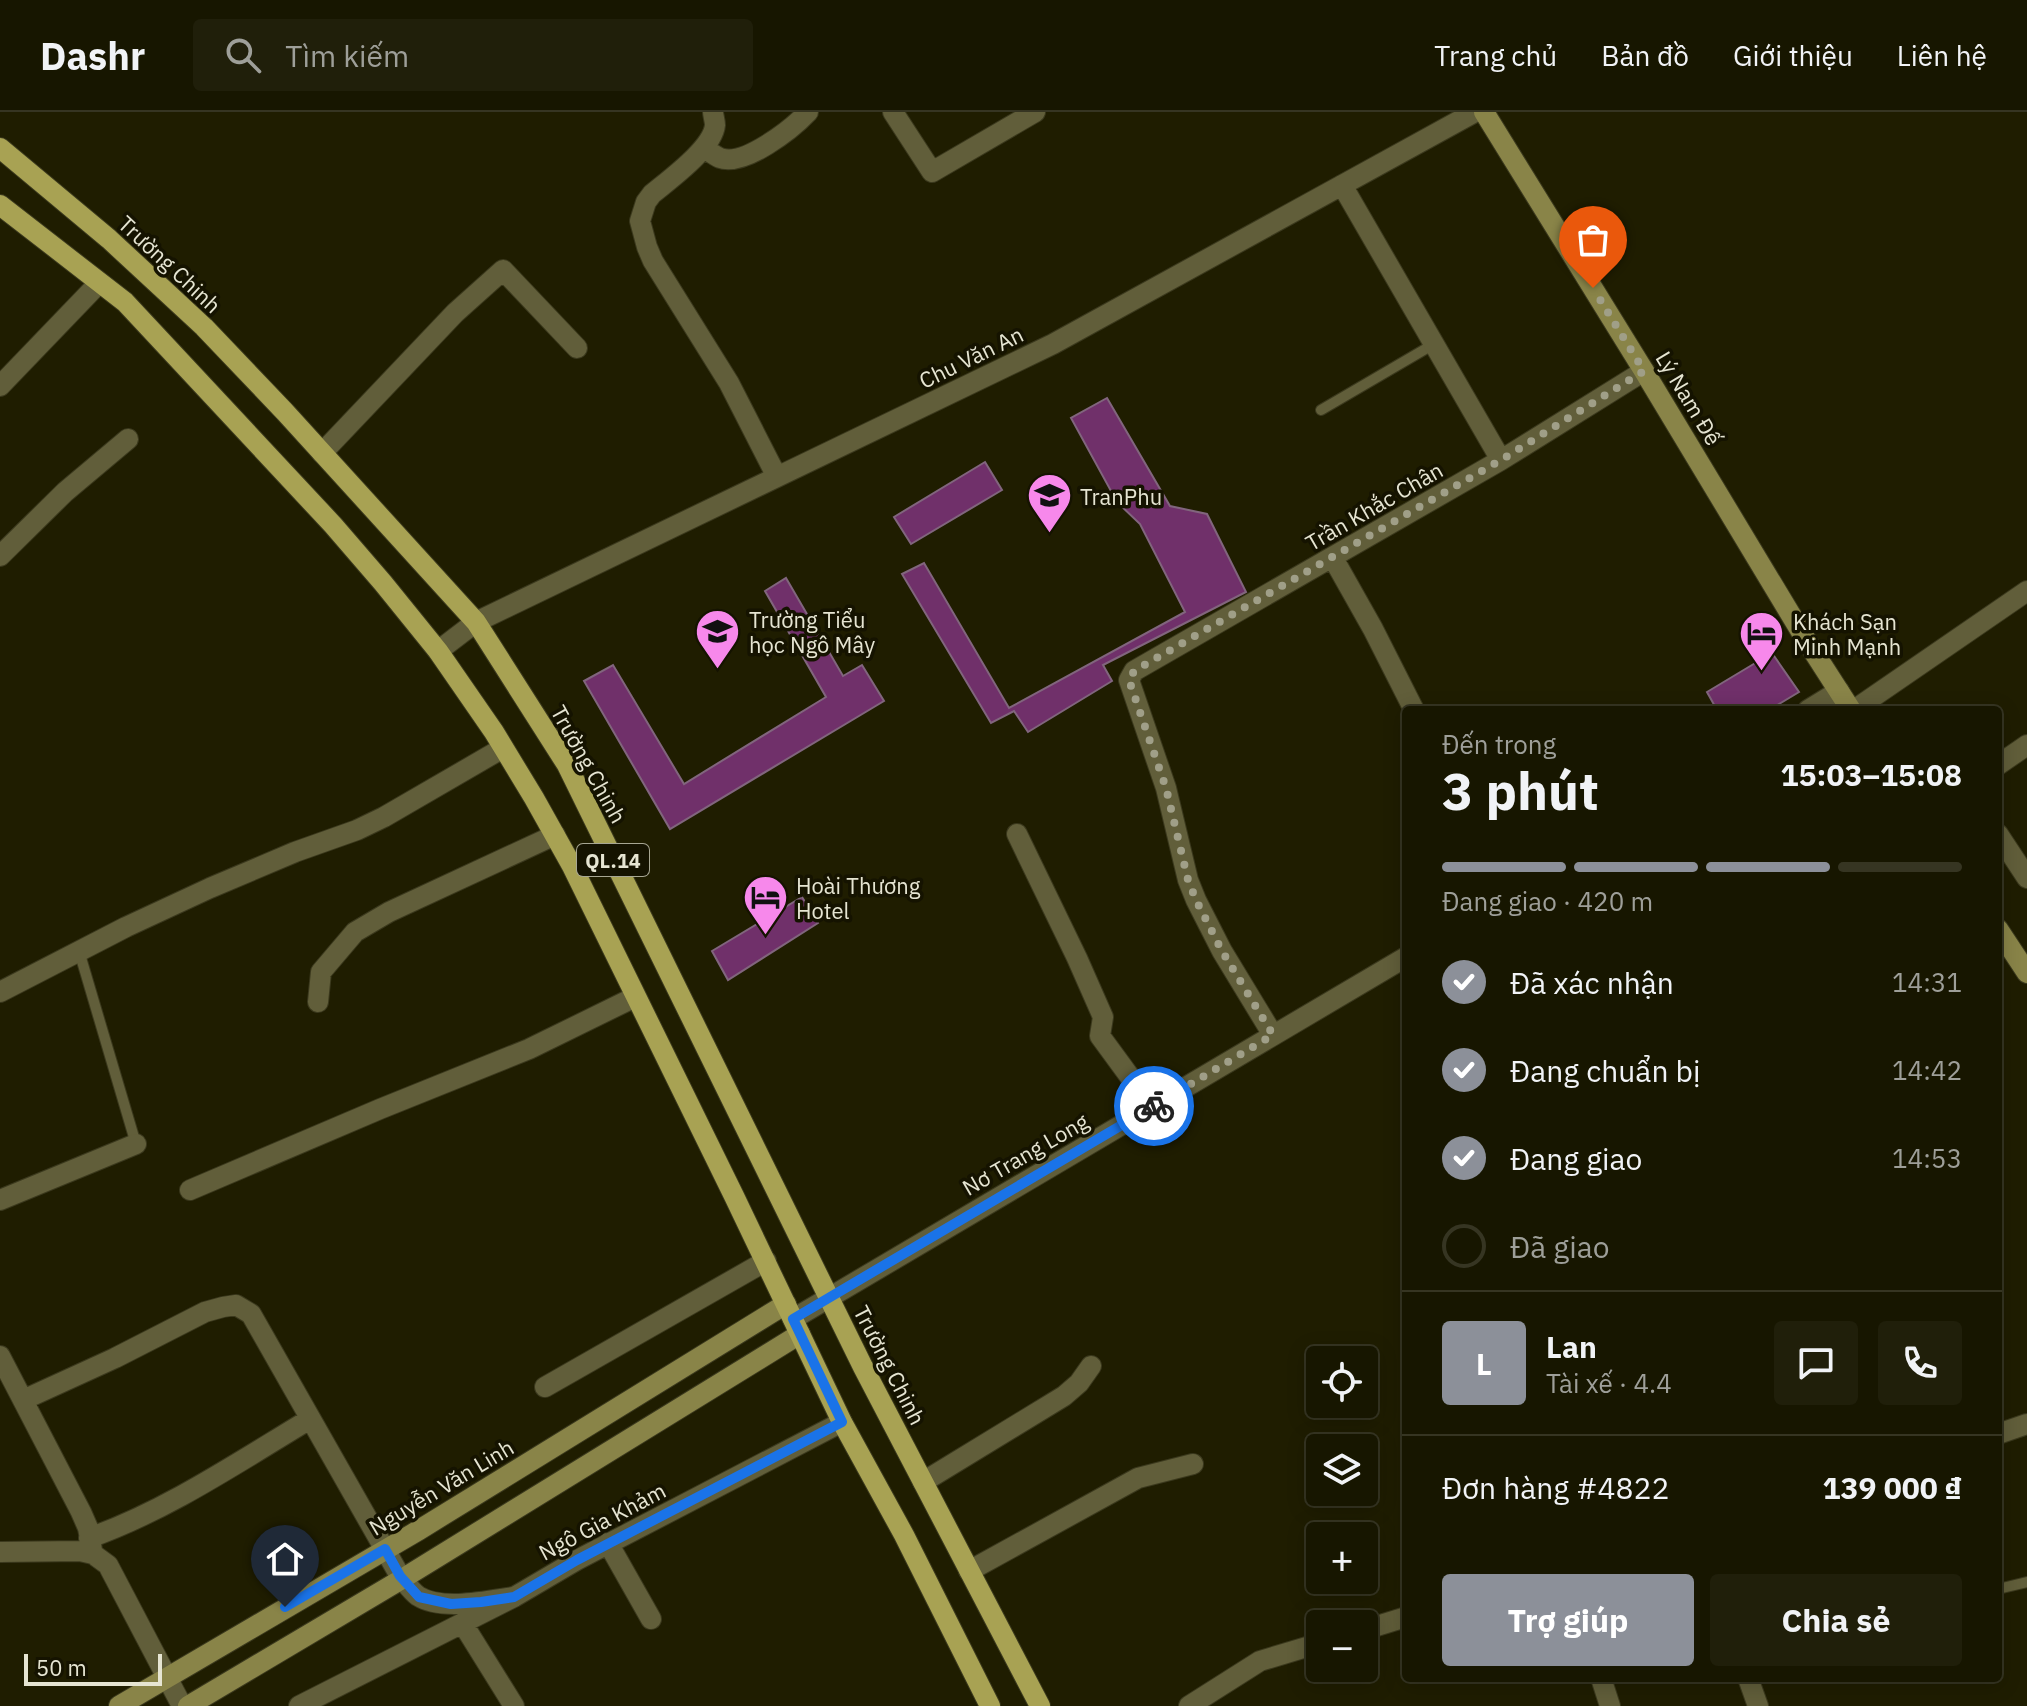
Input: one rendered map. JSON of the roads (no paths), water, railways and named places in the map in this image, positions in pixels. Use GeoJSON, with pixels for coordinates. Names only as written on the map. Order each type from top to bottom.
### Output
{"type":"FeatureCollection","features":[{"type":"Feature","properties":{"kind":"main road","name":"Trường Chinh"},"geometry":{"type":"LineString","coordinates":[[0,148],[109,239],[204,327],[476,622],[567,765],[829,1298],[1040,1706]]}},
{"type":"Feature","properties":{"kind":"main road","name":"QL.14"},"geometry":{"type":"LineString","coordinates":[[1,208],[125,302],[333,525],[438,651],[503,748],[572,866],[842,1422],[904,1535],[990,1706]]}},
{"type":"Feature","properties":{"kind":"street"},"geometry":{"type":"LineString","coordinates":[[713,112],[715,126],[704,148],[646,202],[640,221],[653,261],[729,383],[777,477]]}},
{"type":"Feature","properties":{"kind":"street"},"geometry":{"type":"LineString","coordinates":[[704,148],[722,159],[737,159],[754,153],[808,112]]}},
{"type":"Feature","properties":{"kind":"street"},"geometry":{"type":"LineString","coordinates":[[893,112],[932,172],[1035,112]]}},
{"type":"Feature","properties":{"kind":"street","name":"Chu Văn An"},"geometry":{"type":"LineString","coordinates":[[438,651],[476,622],[1053,344],[1475,112]]}},
{"type":"Feature","properties":{"kind":"street","name":"Lý Nam Đế"},"geometry":{"type":"LineString","coordinates":[[1484,112],[1850,706]]}},
{"type":"Feature","properties":{"kind":"street"},"geometry":{"type":"LineString","coordinates":[[1342,185],[1501,460]]}},
{"type":"Feature","properties":{"kind":"street"},"geometry":{"type":"LineString","coordinates":[[322,453],[455,313],[503,270],[577,348]]}},
{"type":"Feature","properties":{"kind":"street"},"geometry":{"type":"LineString","coordinates":[[0,386],[99,283]]}},
{"type":"Feature","properties":{"kind":"street","name":"Trần Khắc Chân"},"geometry":{"type":"LineString","coordinates":[[1273,1035],[1222,951],[1188,880],[1166,788],[1129,680],[1134,671],[1501,460],[1644,371]]}},
{"type":"Feature","properties":{"kind":"street"},"geometry":{"type":"LineString","coordinates":[[0,556],[65,492],[128,439]]}},
{"type":"Feature","properties":{"kind":"street"},"geometry":{"type":"LineString","coordinates":[[1333,558],[1412,706]]}},
{"type":"Feature","properties":{"kind":"street"},"geometry":{"type":"LineString","coordinates":[[1859,706],[2027,591]]}},
{"type":"Feature","properties":{"kind":"street"},"geometry":{"type":"LineString","coordinates":[[1815,706],[1839,691]]}},
{"type":"Feature","properties":{"kind":"street"},"geometry":{"type":"LineString","coordinates":[[2002,762],[2027,745]]}},
{"type":"Feature","properties":{"kind":"street"},"geometry":{"type":"LineString","coordinates":[[0,992],[210,888],[384,817],[503,748]]}},
{"type":"Feature","properties":{"kind":"street"},"geometry":{"type":"LineString","coordinates":[[1017,834],[1103,1017],[1100,1036],[1152,1107]]}},
{"type":"Feature","properties":{"kind":"street"},"geometry":{"type":"LineString","coordinates":[[318,1002],[321,972],[355,932],[389,912],[555,835]]}},
{"type":"Feature","properties":{"kind":"street"},"geometry":{"type":"LineString","coordinates":[[2002,837],[2020,852],[2027,878]]}},
{"type":"Feature","properties":{"kind":"street"},"geometry":{"type":"LineString","coordinates":[[2002,935],[2027,973]]}},
{"type":"Feature","properties":{"kind":"street","name":"Nơ Trang Long"},"geometry":{"type":"LineString","coordinates":[[793,1319],[1402,959]]}},
{"type":"Feature","properties":{"kind":"street"},"geometry":{"type":"LineString","coordinates":[[190,1190],[529,1049],[635,997]]}},
{"type":"Feature","properties":{"kind":"street"},"geometry":{"type":"LineString","coordinates":[[0,1200],[136,1144]]}},
{"type":"Feature","properties":{"kind":"street"},"geometry":{"type":"LineString","coordinates":[[545,1387],[766,1261]]}},
{"type":"Feature","properties":{"kind":"street"},"geometry":{"type":"LineString","coordinates":[[23,1400],[205,1312],[236,1305],[251,1314],[402,1579],[419,1597],[451,1604],[514,1597]]}},
{"type":"Feature","properties":{"kind":"street"},"geometry":{"type":"LineString","coordinates":[[0,1356],[81,1512],[91,1546],[108,1565],[185,1706],[402,1579],[793,1319]]}},
{"type":"Feature","properties":{"kind":"street","name":"Nguyễn Văn Linh"},"geometry":{"type":"LineString","coordinates":[[119,1706],[385,1549],[793,1319]]}},
{"type":"Feature","properties":{"kind":"street"},"geometry":{"type":"LineString","coordinates":[[923,1482],[1064,1396],[1079,1383],[1091,1366]]}},
{"type":"Feature","properties":{"kind":"street"},"geometry":{"type":"LineString","coordinates":[[0,1552],[80,1551],[310,1419]]}},
{"type":"Feature","properties":{"kind":"street","name":"Ngô Gia Khảm"},"geometry":{"type":"LineString","coordinates":[[299,1706],[463,1624],[608,1543],[842,1422]]}},
{"type":"Feature","properties":{"kind":"street"},"geometry":{"type":"LineString","coordinates":[[2002,1433],[2027,1424]]}},
{"type":"Feature","properties":{"kind":"street"},"geometry":{"type":"LineString","coordinates":[[969,1571],[1138,1478],[1193,1464]]}},
{"type":"Feature","properties":{"kind":"street"},"geometry":{"type":"LineString","coordinates":[[608,1543],[651,1619]]}},
{"type":"Feature","properties":{"kind":"street"},"geometry":{"type":"LineString","coordinates":[[1378,1626],[1402,1618]]}},
{"type":"Feature","properties":{"kind":"street"},"geometry":{"type":"LineString","coordinates":[[463,1624],[514,1706]]}},
{"type":"Feature","properties":{"kind":"street"},"geometry":{"type":"LineString","coordinates":[[1189,1706],[1260,1661],[1306,1647]]}},
{"type":"Feature","properties":{"kind":"street"},"geometry":{"type":"LineString","coordinates":[[1602,1682],[1610,1706]]}},
{"type":"Feature","properties":{"kind":"street"},"geometry":{"type":"LineString","coordinates":[[1749,1682],[1758,1706]]}},
{"type":"Feature","properties":{"kind":"lane"},"geometry":{"type":"LineString","coordinates":[[1321,410],[1434,344]]}},
{"type":"Feature","properties":{"kind":"lane"},"geometry":{"type":"LineString","coordinates":[[79,951],[136,1144]]}},
{"type":"Feature","properties":{"kind":"lane"},"geometry":{"type":"LineString","coordinates":[[2002,1588],[2027,1582]]}},
{"type":"Feature","properties":{"kind":"place","name":"TranPhu"},"geometry":{"type":"Point","coordinates":[1049,535]}},
{"type":"Feature","properties":{"kind":"place","name":"Trường Tiểu học Ngô Mây"},"geometry":{"type":"Point","coordinates":[718,671]}},
{"type":"Feature","properties":{"kind":"place","name":"Khách Sạn Minh Mạnh"},"geometry":{"type":"Point","coordinates":[1762,673]}},
{"type":"Feature","properties":{"kind":"place","name":"Hoài Thương Hotel"},"geometry":{"type":"Point","coordinates":[765,937]}}]}
